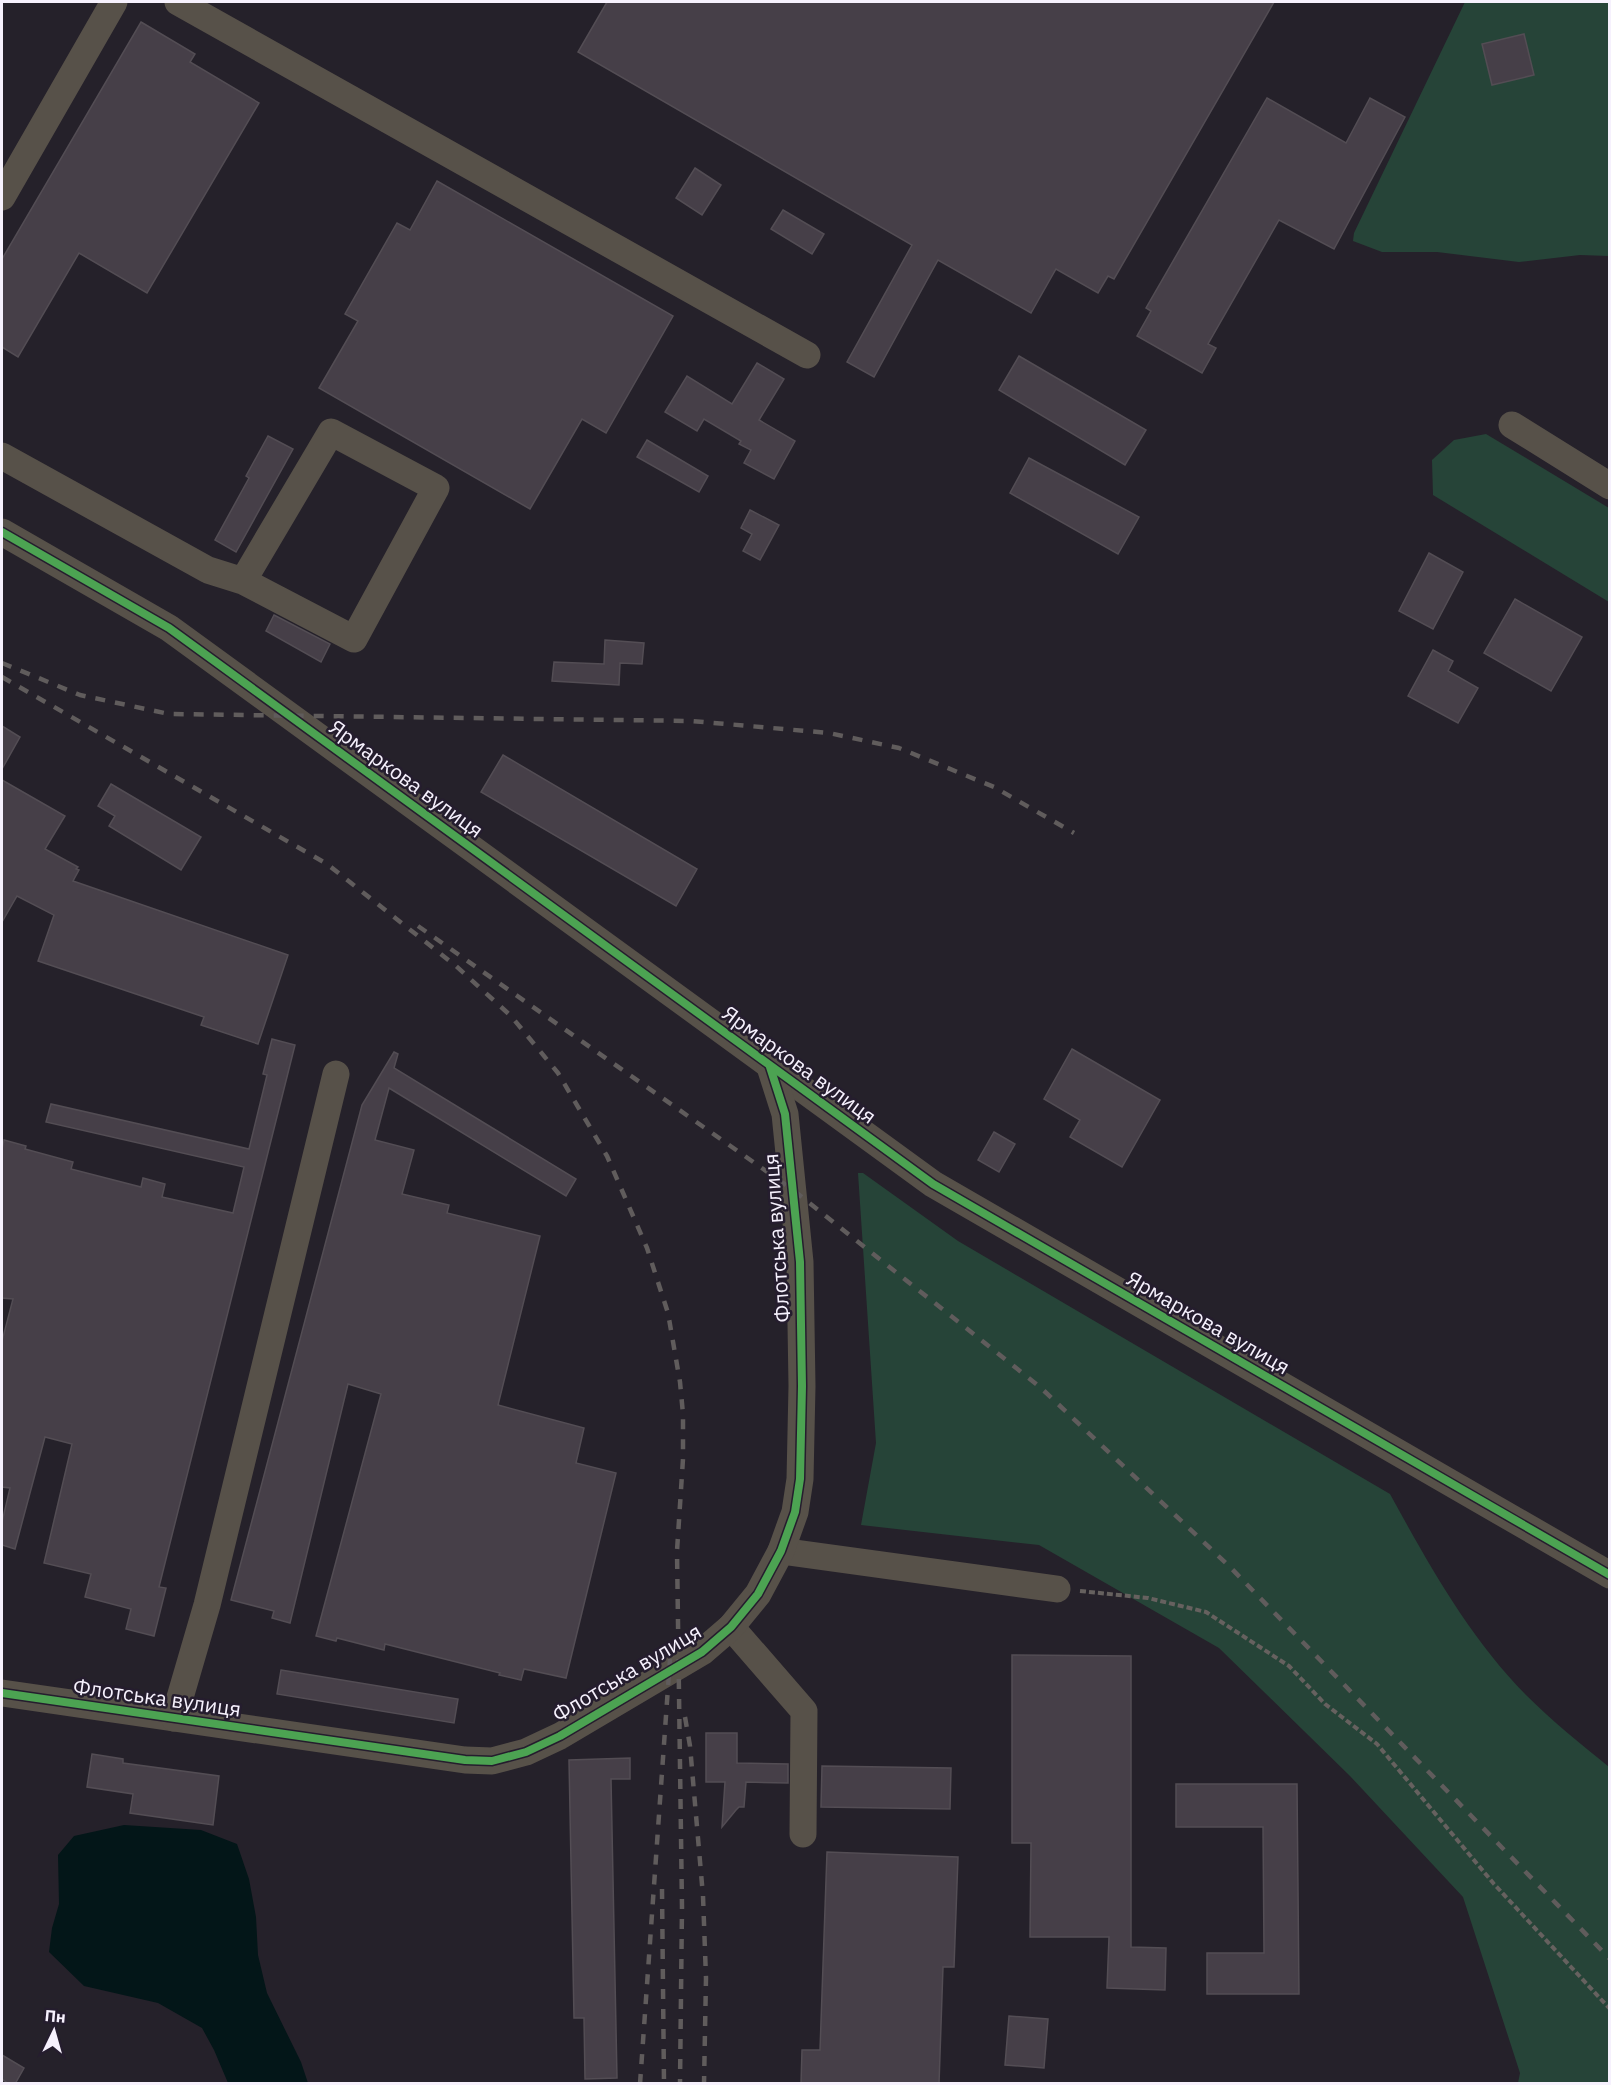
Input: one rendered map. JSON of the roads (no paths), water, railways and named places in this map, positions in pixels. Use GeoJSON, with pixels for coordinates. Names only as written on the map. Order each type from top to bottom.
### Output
{"type":"FeatureCollection","features":[{"type":"Feature","properties":{"kind":"street"},"geometry":{"type":"LineString","coordinates":[[2,197],[114,2]]}},
{"type":"Feature","properties":{"kind":"street"},"geometry":{"type":"LineString","coordinates":[[178,2],[807,355]]}},
{"type":"Feature","properties":{"kind":"street"},"geometry":{"type":"LineString","coordinates":[[1512,425],[1610,486]]}},
{"type":"Feature","properties":{"kind":"street"},"geometry":{"type":"LineString","coordinates":[[2,456],[208,570],[243,581],[354,639],[436,488],[331,432],[243,581]]}},
{"type":"Feature","properties":{"kind":"street","name":"Ярмаркова вулиця"},"geometry":{"type":"LineString","coordinates":[[2,532],[169,628],[933,1184],[1610,1575]]}},
{"type":"Feature","properties":{"kind":"street","name":"Флотська вулиця"},"geometry":{"type":"LineString","coordinates":[[2,1693],[465,1760],[492,1761],[526,1752],[560,1736],[702,1652],[731,1627],[758,1594],[781,1551],[795,1512],[800,1479],[802,1386],[800,1262],[784,1114],[770,1067]]}},
{"type":"Feature","properties":{"kind":"street"},"geometry":{"type":"LineString","coordinates":[[174,1718],[207,1605],[336,1074]]}},
{"type":"Feature","properties":{"kind":"street"},"geometry":{"type":"LineString","coordinates":[[781,1551],[1058,1589]]}},
{"type":"Feature","properties":{"kind":"street"},"geometry":{"type":"LineString","coordinates":[[731,1627],[804,1711],[803,1834]]}},
{"type":"Feature","properties":{"kind":"railway"},"geometry":{"type":"LineString","coordinates":[[2,663],[80,695],[169,714],[692,721],[829,733],[899,748],[994,787],[1074,833]]}},
{"type":"Feature","properties":{"kind":"railway"},"geometry":{"type":"LineString","coordinates":[[2,677],[327,864],[456,966],[511,1016],[558,1073],[607,1156],[647,1248],[668,1313],[683,1414],[683,1459],[677,1551],[682,1907],[680,2084]]}},
{"type":"Feature","properties":{"kind":"railway"},"geometry":{"type":"LineString","coordinates":[[418,926],[793,1190],[1040,1387],[1230,1567],[1610,1959]]}},
{"type":"Feature","properties":{"kind":"railway"},"geometry":{"type":"LineString","coordinates":[[640,2084],[670,1659]]}},
{"type":"Feature","properties":{"kind":"railway"},"geometry":{"type":"LineString","coordinates":[[685,1717],[690,1746],[703,1896],[706,1978],[704,2084]]}},
{"type":"Feature","properties":{"kind":"railway"},"geometry":{"type":"LineString","coordinates":[[662,1889],[664,2084]]}}]}
